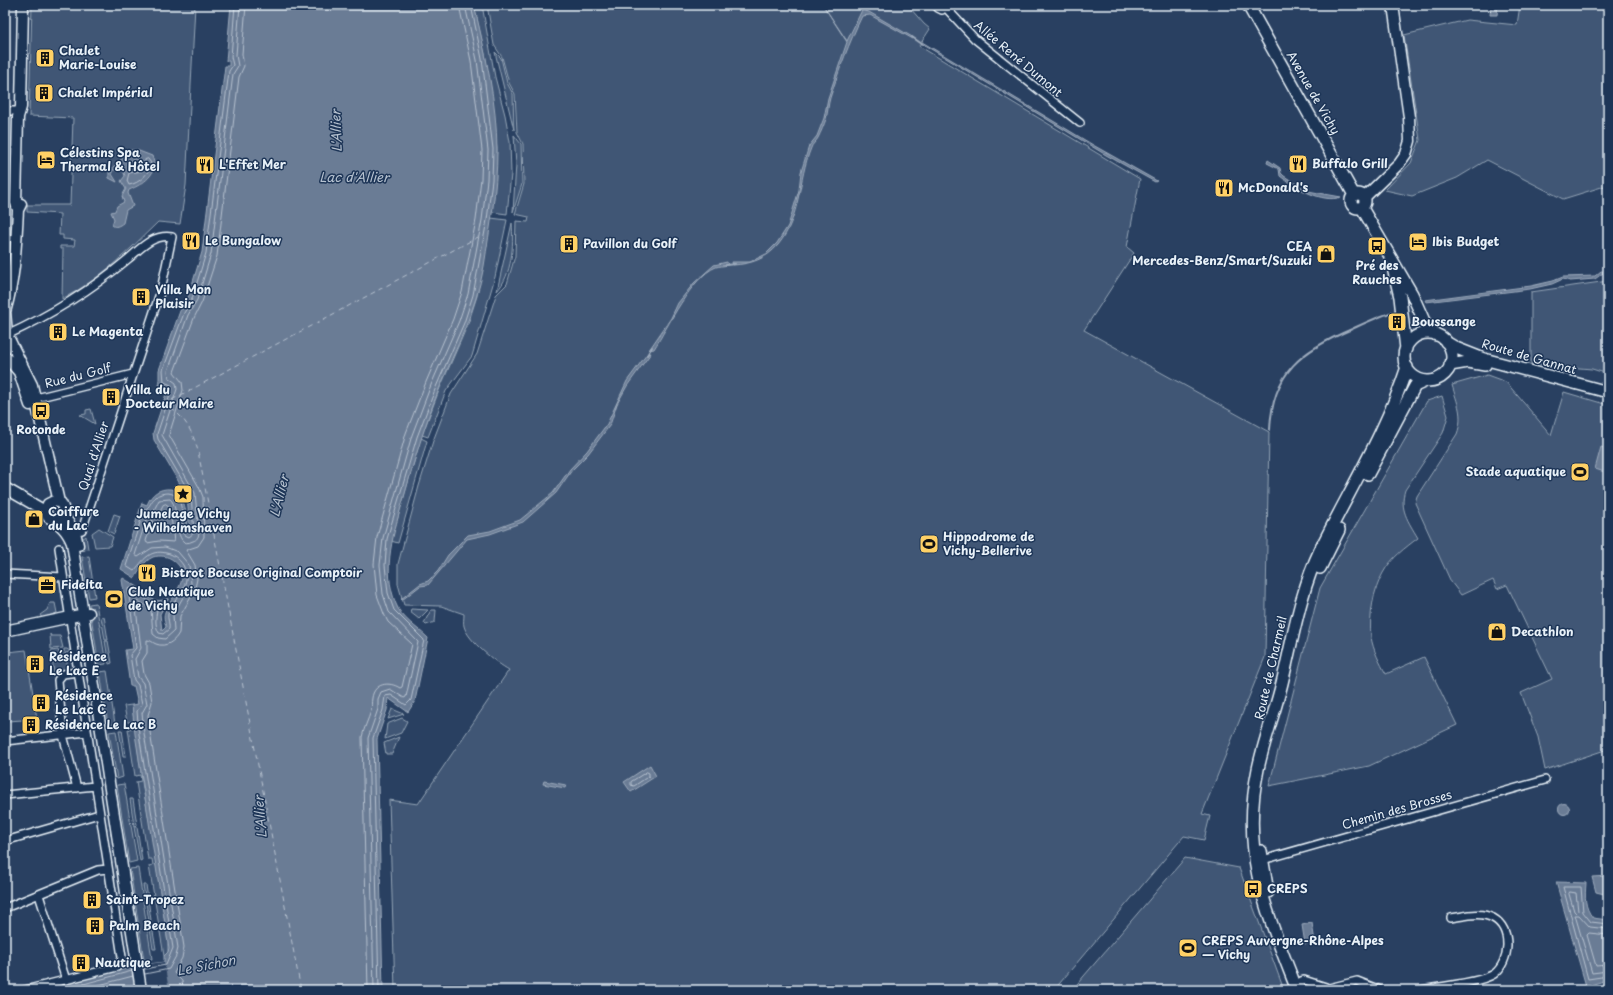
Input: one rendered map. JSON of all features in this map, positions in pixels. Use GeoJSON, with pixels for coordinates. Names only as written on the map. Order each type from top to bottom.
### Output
{"type":"FeatureCollection","features":[{"type":"Feature","properties":{"kind":"main road"},"geometry":{"type":"LineString","coordinates":[[23,5],[20,111],[17,126],[16,204],[18,210],[12,287],[5,314],[6,335],[25,369],[33,399],[50,492],[51,505],[48,517],[59,517],[75,532],[72,543],[86,614],[138,960],[141,990]]}},
{"type":"Feature","properties":{"kind":"main road","name":"Avenue de Vichy"},"geometry":{"type":"LineString","coordinates":[[1248,5],[1360,200],[1388,254],[1412,294],[1424,322],[1436,335]]}},
{"type":"Feature","properties":{"kind":"main road"},"geometry":{"type":"LineString","coordinates":[[1360,200],[1399,164],[1406,154],[1410,141],[1409,117],[1393,5]]}},
{"type":"Feature","properties":{"kind":"main road","name":"Avenue de Vichy"},"geometry":{"type":"LineString","coordinates":[[1388,254],[1397,282],[1402,325],[1406,339],[1406,349]]}},
{"type":"Feature","properties":{"kind":"main road"},"geometry":{"type":"LineString","coordinates":[[1430,334],[1436,335],[1446,342],[1451,353],[1450,365],[1438,378],[1426,381],[1414,376],[1406,367],[1404,355],[1413,339],[1418,336],[1430,334]]}},
{"type":"Feature","properties":{"kind":"main road","name":"Route de Gannat"},"geometry":{"type":"LineString","coordinates":[[1446,342],[1456,348],[1484,359],[1608,392]]}},
{"type":"Feature","properties":{"kind":"main road"},"geometry":{"type":"LineString","coordinates":[[5,356],[19,372],[33,399]]}},
{"type":"Feature","properties":{"kind":"main road","name":"Route de Gannat"},"geometry":{"type":"LineString","coordinates":[[1450,365],[1468,362],[1482,364],[1608,398]]}},
{"type":"Feature","properties":{"kind":"main road","name":"Route de Charmeil"},"geometry":{"type":"LineString","coordinates":[[1301,988],[1258,861],[1252,814],[1257,770],[1273,719],[1294,628],[1307,581],[1320,550],[1392,408],[1406,367]]}},
{"type":"Feature","properties":{"kind":"main road","name":"Route de Charmeil"},"geometry":{"type":"LineString","coordinates":[[1301,988],[1286,963],[1268,916],[1256,874],[1258,861],[1260,808],[1265,772],[1314,583],[1366,477],[1415,386],[1426,381]]}},
{"type":"Feature","properties":{"kind":"main road"},"geometry":{"type":"LineString","coordinates":[[5,488],[51,505],[64,507],[59,517]]}},
{"type":"Feature","properties":{"kind":"main road"},"geometry":{"type":"LineString","coordinates":[[5,631],[86,614]]}},
{"type":"Feature","properties":{"kind":"main road"},"geometry":{"type":"LineString","coordinates":[[138,960],[147,990]]}},
{"type":"Feature","properties":{"kind":"street"},"geometry":{"type":"LineString","coordinates":[[936,5],[939,9],[947,7]]}},
{"type":"Feature","properties":{"kind":"street","name":"Allée René Dumont"},"geometry":{"type":"LineString","coordinates":[[947,7],[976,40],[1080,123]]}},
{"type":"Feature","properties":{"kind":"street"},"geometry":{"type":"LineString","coordinates":[[5,111],[20,111]]}},
{"type":"Feature","properties":{"kind":"street","name":"Quai d'Allier"},"geometry":{"type":"LineString","coordinates":[[23,327],[67,304],[101,282],[151,240],[164,235],[172,236],[161,290],[133,374],[75,532]]}},
{"type":"Feature","properties":{"kind":"street"},"geometry":{"type":"LineString","coordinates":[[5,314],[13,326],[23,327]]}},
{"type":"Feature","properties":{"kind":"street"},"geometry":{"type":"LineString","coordinates":[[6,335],[23,327]]}},
{"type":"Feature","properties":{"kind":"street","name":"Rue du Golf"},"geometry":{"type":"LineString","coordinates":[[33,399],[133,374]]}},
{"type":"Feature","properties":{"kind":"street"},"geometry":{"type":"LineString","coordinates":[[26,990],[117,966],[121,962],[122,957],[59,548]]}},
{"type":"Feature","properties":{"kind":"street"},"geometry":{"type":"LineString","coordinates":[[5,574],[63,577]]}},
{"type":"Feature","properties":{"kind":"street"},"geometry":{"type":"LineString","coordinates":[[77,788],[63,735],[58,680],[63,674],[78,672]]}},
{"type":"Feature","properties":{"kind":"street"},"geometry":{"type":"LineString","coordinates":[[5,741],[87,732]]}},
{"type":"Feature","properties":{"kind":"street","name":"Chemin des Brosses"},"geometry":{"type":"LineString","coordinates":[[1258,861],[1545,780]]}},
{"type":"Feature","properties":{"kind":"street"},"geometry":{"type":"LineString","coordinates":[[5,795],[95,786]]}},
{"type":"Feature","properties":{"kind":"street"},"geometry":{"type":"LineString","coordinates":[[5,841],[99,814]]}},
{"type":"Feature","properties":{"kind":"street"},"geometry":{"type":"LineString","coordinates":[[5,908],[98,870],[108,869]]}},
{"type":"Feature","properties":{"kind":"street"},"geometry":{"type":"LineString","coordinates":[[39,895],[66,980]]}},
{"type":"Feature","properties":{"kind":"street"},"geometry":{"type":"LineString","coordinates":[[1419,990],[1484,978],[1502,968],[1507,940],[1504,930],[1495,919],[1474,914],[1451,918]]}},
{"type":"Feature","properties":{"kind":"street"},"geometry":{"type":"LineString","coordinates":[[122,957],[138,960]]}},
{"type":"Feature","properties":{"kind":"street"},"geometry":{"type":"LineString","coordinates":[[1301,988],[1304,980],[1323,989],[1357,981],[1380,990]]}},
{"type":"Feature","properties":{"kind":"shaded area"},"geometry":{"type":"Polygon","coordinates":[[[32,5],[195,5],[186,185],[180,224],[158,222],[101,274],[62,299],[63,249],[60,249],[60,246],[74,246],[75,240],[63,239],[63,235],[59,235],[60,214],[27,212],[27,205],[70,205],[73,118],[29,116],[32,5]]]}},
{"type":"Feature","properties":{"kind":"shaded area"},"geometry":{"type":"Polygon","coordinates":[[[474,5],[482,5],[495,77],[510,142],[511,174],[507,214],[492,212],[497,149],[486,59],[474,5]]]}},
{"type":"Feature","properties":{"kind":"shaded area","name":"Hippodrome de Vichy-Bellerive"},"geometry":{"type":"Polygon","coordinates":[[[487,5],[910,5],[910,8],[930,29],[919,46],[1140,179],[1127,247],[1134,253],[1084,330],[1269,432],[1265,657],[1202,814],[1210,816],[1204,840],[1184,836],[1054,990],[395,990],[389,800],[418,804],[509,670],[490,657],[471,638],[464,626],[464,614],[441,606],[404,605],[398,584],[398,564],[433,441],[451,394],[477,354],[496,295],[507,284],[515,256],[516,221],[528,222],[529,217],[515,214],[524,184],[523,144],[517,132],[515,94],[509,83],[502,57],[494,45],[487,5]]]}},
{"type":"Feature","properties":{"kind":"shaded area"},"geometry":{"type":"Polygon","coordinates":[[[1520,5],[1608,5],[1608,185],[1563,199],[1487,160],[1457,178],[1412,196],[1385,190],[1411,163],[1420,140],[1404,35],[1467,20],[1517,25],[1520,5]]]}},
{"type":"Feature","properties":{"kind":"shaded area"},"geometry":{"type":"Polygon","coordinates":[[[495,52],[501,58],[507,83],[513,94],[514,130],[495,52]]]}},
{"type":"Feature","properties":{"kind":"shaded area"},"geometry":{"type":"Polygon","coordinates":[[[514,135],[521,144],[522,184],[513,212],[516,164],[514,135]]]}},
{"type":"Feature","properties":{"kind":"shaded area"},"geometry":{"type":"Polygon","coordinates":[[[491,218],[507,220],[495,277],[472,356],[446,391],[428,437],[422,435],[440,388],[468,324],[477,296],[491,218]]]}},
{"type":"Feature","properties":{"kind":"shaded area"},"geometry":{"type":"Polygon","coordinates":[[[512,223],[513,241],[511,259],[506,277],[497,291],[512,223]]]}},
{"type":"Feature","properties":{"kind":"shaded area"},"geometry":{"type":"Polygon","coordinates":[[[1608,281],[1608,374],[1592,369],[1531,364],[1531,292],[1608,281]]]}},
{"type":"Feature","properties":{"kind":"shaded area"},"geometry":{"type":"Polygon","coordinates":[[[1487,375],[1506,382],[1551,435],[1564,392],[1608,405],[1608,749],[1545,770],[1538,737],[1521,693],[1552,679],[1507,585],[1497,589],[1493,580],[1461,595],[1451,582],[1415,503],[1417,496],[1457,434],[1460,415],[1452,385],[1487,375]]]}},
{"type":"Feature","properties":{"kind":"shaded area"},"geometry":{"type":"Polygon","coordinates":[[[1442,396],[1448,416],[1443,433],[1405,490],[1403,497],[1406,515],[1418,538],[1394,558],[1383,573],[1374,595],[1371,612],[1371,637],[1373,647],[1386,674],[1424,657],[1457,725],[1369,766],[1269,786],[1320,588],[1427,401],[1442,396]]]}},
{"type":"Feature","properties":{"kind":"shaded area"},"geometry":{"type":"Polygon","coordinates":[[[91,409],[95,424],[80,415],[86,414],[86,410],[91,409]]]}},
{"type":"Feature","properties":{"kind":"shaded area"},"geometry":{"type":"Polygon","coordinates":[[[421,438],[427,441],[398,543],[391,541],[421,438]]]}},
{"type":"Feature","properties":{"kind":"shaded area"},"geometry":{"type":"Polygon","coordinates":[[[114,514],[120,516],[114,534],[108,531],[114,514]]]}},
{"type":"Feature","properties":{"kind":"shaded area"},"geometry":{"type":"Polygon","coordinates":[[[99,528],[113,537],[110,546],[95,547],[92,533],[99,528]]]}},
{"type":"Feature","properties":{"kind":"shaded area"},"geometry":{"type":"Polygon","coordinates":[[[86,536],[88,549],[81,551],[82,539],[86,536]]]}},
{"type":"Feature","properties":{"kind":"shaded area"},"geometry":{"type":"Polygon","coordinates":[[[89,556],[95,597],[89,598],[82,557],[89,556]]]}},
{"type":"Feature","properties":{"kind":"shaded area"},"geometry":{"type":"Polygon","coordinates":[[[50,603],[55,603],[57,613],[42,618],[40,615],[47,610],[50,603]]]}},
{"type":"Feature","properties":{"kind":"shaded area"},"geometry":{"type":"Polygon","coordinates":[[[96,603],[106,664],[99,665],[89,604],[96,603]]]}},
{"type":"Feature","properties":{"kind":"shaded area"},"geometry":{"type":"Polygon","coordinates":[[[411,609],[428,610],[419,619],[410,612],[411,609]]]}},
{"type":"Feature","properties":{"kind":"shaded area"},"geometry":{"type":"Polygon","coordinates":[[[431,610],[436,610],[435,622],[426,625],[424,623],[431,610]]]}},
{"type":"Feature","properties":{"kind":"shaded area"},"geometry":{"type":"Polygon","coordinates":[[[104,616],[108,640],[105,640],[101,617],[104,616]]]}},
{"type":"Feature","properties":{"kind":"shaded area"},"geometry":{"type":"Polygon","coordinates":[[[50,634],[51,636],[60,636],[63,648],[51,649],[50,634]]]}},
{"type":"Feature","properties":{"kind":"shaded area"},"geometry":{"type":"Polygon","coordinates":[[[105,641],[108,641],[112,663],[109,664],[105,641]]]}},
{"type":"Feature","properties":{"kind":"shaded area"},"geometry":{"type":"Polygon","coordinates":[[[64,649],[71,652],[65,653],[68,668],[54,673],[51,651],[58,650],[59,653],[64,652],[64,649]]]}},
{"type":"Feature","properties":{"kind":"shaded area"},"geometry":{"type":"Polygon","coordinates":[[[8,650],[8,652],[26,650],[37,719],[8,721],[8,715],[5,714],[5,651],[8,650]]]}},
{"type":"Feature","properties":{"kind":"shaded area"},"geometry":{"type":"Polygon","coordinates":[[[107,671],[115,724],[108,725],[100,672],[107,671]]]}},
{"type":"Feature","properties":{"kind":"shaded area"},"geometry":{"type":"Polygon","coordinates":[[[132,705],[143,789],[149,818],[168,943],[168,952],[164,956],[149,866],[153,865],[152,859],[148,859],[136,782],[141,781],[140,775],[135,776],[128,729],[132,728],[131,722],[127,722],[124,706],[132,705]]]}},
{"type":"Feature","properties":{"kind":"shaded area"},"geometry":{"type":"Polygon","coordinates":[[[392,709],[404,714],[388,719],[392,709]]]}},
{"type":"Feature","properties":{"kind":"shaded area"},"geometry":{"type":"Polygon","coordinates":[[[402,718],[407,721],[401,733],[385,739],[387,724],[402,718]]]}},
{"type":"Feature","properties":{"kind":"shaded area"},"geometry":{"type":"Polygon","coordinates":[[[119,730],[122,730],[126,756],[123,756],[119,730]]]}},
{"type":"Feature","properties":{"kind":"shaded area"},"geometry":{"type":"Polygon","coordinates":[[[116,731],[123,777],[117,779],[109,732],[116,731]]]}},
{"type":"Feature","properties":{"kind":"shaded area"},"geometry":{"type":"Polygon","coordinates":[[[399,737],[392,754],[386,754],[384,743],[399,737]]]}},
{"type":"Feature","properties":{"kind":"shaded area"},"geometry":{"type":"Polygon","coordinates":[[[124,784],[137,861],[129,863],[117,785],[124,784]]]}},
{"type":"Feature","properties":{"kind":"shaded area"},"geometry":{"type":"Polygon","coordinates":[[[130,799],[133,799],[137,825],[134,826],[130,799]]]}},
{"type":"Feature","properties":{"kind":"shaded area"},"geometry":{"type":"Polygon","coordinates":[[[134,827],[137,827],[142,860],[140,861],[134,827]]]}},
{"type":"Feature","properties":{"kind":"shaded area","name":"CREPS Auvergne-Rhône-Alpes — Vichy"},"geometry":{"type":"Polygon","coordinates":[[[1185,858],[1239,868],[1284,990],[1072,990],[1185,858]]]}},
{"type":"Feature","properties":{"kind":"shaded area"},"geometry":{"type":"Polygon","coordinates":[[[138,868],[152,959],[144,960],[130,869],[138,868]]]}},
{"type":"Feature","properties":{"kind":"shaded area"},"geometry":{"type":"Polygon","coordinates":[[[143,885],[146,885],[151,920],[149,921],[143,885]]]}},
{"type":"Feature","properties":{"kind":"shaded area"},"geometry":{"type":"Polygon","coordinates":[[[151,921],[156,949],[153,949],[149,922],[151,921]]]}},
{"type":"Feature","properties":{"kind":"water","name":"Lac d'Allier"},"geometry":{"type":"Polygon","coordinates":[[[231,5],[474,5],[493,96],[497,151],[496,180],[484,266],[471,313],[424,429],[396,523],[389,564],[392,591],[398,609],[428,638],[415,701],[408,712],[388,698],[387,710],[377,739],[383,990],[169,990],[168,988],[153,990],[46,990],[134,966],[164,962],[164,956],[169,949],[135,734],[132,705],[138,704],[134,686],[130,686],[125,650],[133,649],[122,580],[123,578],[152,599],[159,601],[169,598],[160,614],[162,631],[166,627],[164,614],[180,586],[182,573],[179,566],[173,560],[161,556],[153,557],[147,561],[142,566],[135,578],[121,569],[142,503],[147,505],[156,492],[171,489],[177,492],[181,497],[185,508],[187,532],[190,533],[187,496],[154,440],[153,433],[168,388],[159,385],[159,370],[180,311],[188,298],[202,252],[225,66],[229,66],[229,61],[226,61],[231,5]]]}},
{"type":"Feature","properties":{"kind":"water"},"geometry":{"type":"Polygon","coordinates":[[[823,5],[847,41],[862,10],[869,12],[914,38],[913,39],[870,15],[862,16],[837,77],[824,124],[818,138],[812,145],[791,223],[778,245],[768,254],[752,262],[733,265],[732,262],[750,262],[766,254],[777,243],[788,226],[799,190],[801,172],[809,146],[817,136],[824,118],[828,98],[847,42],[823,5]]]}},
{"type":"Feature","properties":{"kind":"water"},"geometry":{"type":"Polygon","coordinates":[[[1491,5],[1498,5],[1497,15],[1490,15],[1491,5]]]}},
{"type":"Feature","properties":{"kind":"water"},"geometry":{"type":"Polygon","coordinates":[[[922,42],[1093,145],[1157,181],[1155,182],[1106,155],[921,43],[922,42]]]}},
{"type":"Feature","properties":{"kind":"water"},"geometry":{"type":"Polygon","coordinates":[[[131,150],[139,151],[152,156],[154,162],[154,168],[149,178],[140,185],[129,190],[128,193],[133,206],[126,210],[123,223],[119,226],[112,225],[114,219],[111,212],[115,211],[117,206],[124,202],[122,196],[126,189],[121,181],[125,176],[123,170],[112,170],[112,174],[117,182],[109,178],[109,171],[131,150]],[[134,159],[130,161],[129,166],[133,169],[139,167],[141,161],[134,159]]]}},
{"type":"Feature","properties":{"kind":"water"},"geometry":{"type":"Polygon","coordinates":[[[1268,160],[1280,168],[1281,173],[1284,176],[1308,191],[1341,197],[1334,199],[1317,196],[1293,185],[1280,176],[1279,169],[1267,163],[1268,160]]]}},
{"type":"Feature","properties":{"kind":"water"},"geometry":{"type":"Polygon","coordinates":[[[727,262],[728,265],[716,267],[707,272],[698,281],[681,304],[654,349],[649,350],[671,318],[678,303],[694,283],[714,265],[727,262]]]}},
{"type":"Feature","properties":{"kind":"water"},"geometry":{"type":"Polygon","coordinates":[[[1601,271],[1608,272],[1608,275],[1603,273],[1595,279],[1570,281],[1563,279],[1552,284],[1530,289],[1426,302],[1425,300],[1531,286],[1563,277],[1595,276],[1601,271]]]}},
{"type":"Feature","properties":{"kind":"water"},"geometry":{"type":"Polygon","coordinates":[[[651,353],[627,386],[617,404],[610,425],[588,454],[572,470],[556,493],[523,522],[490,534],[467,539],[428,585],[420,586],[402,600],[401,599],[420,584],[428,581],[438,571],[448,555],[468,535],[490,531],[520,520],[553,493],[570,469],[587,451],[607,424],[627,381],[647,354],[651,353]]]}},
{"type":"Feature","properties":{"kind":"water"},"geometry":{"type":"Polygon","coordinates":[[[1601,447],[1608,449],[1608,473],[1595,469],[1601,447]]]}},
{"type":"Feature","properties":{"kind":"water"},"geometry":{"type":"Polygon","coordinates":[[[650,765],[656,776],[631,792],[624,782],[650,765]]]}},
{"type":"Feature","properties":{"kind":"water"},"geometry":{"type":"Polygon","coordinates":[[[544,781],[566,785],[565,788],[543,784],[544,781]]]}},
{"type":"Feature","properties":{"kind":"water"},"geometry":{"type":"Polygon","coordinates":[[[1562,804],[1566,804],[1568,805],[1568,813],[1562,814],[1559,811],[1559,807],[1562,804]]]}},
{"type":"Feature","properties":{"kind":"water"},"geometry":{"type":"Polygon","coordinates":[[[1608,876],[1608,895],[1596,892],[1592,877],[1608,876]]]}},
{"type":"Feature","properties":{"kind":"water"},"geometry":{"type":"Polygon","coordinates":[[[1556,882],[1586,883],[1586,902],[1590,914],[1593,918],[1608,920],[1608,980],[1586,986],[1556,882]]]}},
{"type":"Feature","properties":{"kind":"water"},"geometry":{"type":"Polygon","coordinates":[[[1312,923],[1315,942],[1305,944],[1302,925],[1312,923]]]}},
{"type":"Feature","properties":{"kind":"pier"},"geometry":{"type":"Polygon","coordinates":[[[164,962],[169,990],[137,990],[134,966],[164,962]]]}},
{"type":"Feature","properties":{"kind":"waterway"},"geometry":{"type":"LineString","coordinates":[[912,37],[922,44]]}},
{"type":"Feature","properties":{"kind":"waterway"},"geometry":{"type":"LineString","coordinates":[[726,265],[735,264]]}},
{"type":"Feature","properties":{"kind":"waterway"},"geometry":{"type":"LineString","coordinates":[[1270,430],[1272,410],[1277,393],[1284,378],[1293,366],[1318,345],[1374,319],[1397,311]]}},
{"type":"Feature","properties":{"kind":"waterway"},"geometry":{"type":"LineString","coordinates":[[647,355],[652,347]]}},
{"type":"Feature","properties":{"kind":"ferry route"},"geometry":{"type":"LineString","coordinates":[[164,404],[480,236]]}},
{"type":"Feature","properties":{"kind":"ferry route"},"geometry":{"type":"LineString","coordinates":[[163,404],[170,408],[186,423],[193,436],[198,451],[301,990]]}},
{"type":"Feature","properties":{"kind":"place","name":"Chalet Marie-Louise"},"geometry":{"type":"Point","coordinates":[45,58]}},
{"type":"Feature","properties":{"kind":"place","name":"Chalet Impérial"},"geometry":{"type":"Point","coordinates":[44,93]}},
{"type":"Feature","properties":{"kind":"place","name":"Célestins Spa Thermal & Hôtel"},"geometry":{"type":"Point","coordinates":[46,160]}},
{"type":"Feature","properties":{"kind":"place","name":"Buffalo Grill"},"geometry":{"type":"Point","coordinates":[1298,164]}},
{"type":"Feature","properties":{"kind":"place","name":"L'Effet Mer"},"geometry":{"type":"Point","coordinates":[205,165]}},
{"type":"Feature","properties":{"kind":"place","name":"McDonald's"},"geometry":{"type":"Point","coordinates":[1224,188]}},
{"type":"Feature","properties":{"kind":"place","name":"Le Bungalow"},"geometry":{"type":"Point","coordinates":[191,241]}},
{"type":"Feature","properties":{"kind":"place","name":"Ibis Budget"},"geometry":{"type":"Point","coordinates":[1418,242]}},
{"type":"Feature","properties":{"kind":"place","name":"Pavillon du Golf"},"geometry":{"type":"Point","coordinates":[569,244]}},
{"type":"Feature","properties":{"kind":"place","name":"Pré des Rauches"},"geometry":{"type":"Point","coordinates":[1377,246]}},
{"type":"Feature","properties":{"kind":"place","name":"CEA Mercedes-Benz/Smart/Suzuki"},"geometry":{"type":"Point","coordinates":[1326,254]}},
{"type":"Feature","properties":{"kind":"place","name":"Villa Mon Plaisir"},"geometry":{"type":"Point","coordinates":[141,297]}},
{"type":"Feature","properties":{"kind":"place","name":"Boussange"},"geometry":{"type":"Point","coordinates":[1397,322]}},
{"type":"Feature","properties":{"kind":"place","name":"Le Magenta"},"geometry":{"type":"Point","coordinates":[58,332]}},
{"type":"Feature","properties":{"kind":"place","name":"Villa du Docteur Maire"},"geometry":{"type":"Point","coordinates":[111,397]}},
{"type":"Feature","properties":{"kind":"place","name":"Rotonde"},"geometry":{"type":"Point","coordinates":[41,411]}},
{"type":"Feature","properties":{"kind":"place","name":"Stade aquatique"},"geometry":{"type":"Point","coordinates":[1580,472]}},
{"type":"Feature","properties":{"kind":"place","name":"Jumelage Vichy - Wilhelmshaven"},"geometry":{"type":"Point","coordinates":[183,494]}},
{"type":"Feature","properties":{"kind":"place","name":"Coiffure du Lac"},"geometry":{"type":"Point","coordinates":[34,519]}},
{"type":"Feature","properties":{"kind":"place","name":"Hippodrome de Vichy-Bellerive"},"geometry":{"type":"Point","coordinates":[929,544]}},
{"type":"Feature","properties":{"kind":"place","name":"Bistrot Bocuse Original Comptoir"},"geometry":{"type":"Point","coordinates":[147,573]}},
{"type":"Feature","properties":{"kind":"place","name":"Fidelta"},"geometry":{"type":"Point","coordinates":[47,585]}},
{"type":"Feature","properties":{"kind":"place","name":"Club Nautique de Vichy"},"geometry":{"type":"Point","coordinates":[114,599]}},
{"type":"Feature","properties":{"kind":"place","name":"Decathlon"},"geometry":{"type":"Point","coordinates":[1497,632]}},
{"type":"Feature","properties":{"kind":"place","name":"Résidence Le Lac E"},"geometry":{"type":"Point","coordinates":[35,664]}},
{"type":"Feature","properties":{"kind":"place","name":"Résidence Le Lac C"},"geometry":{"type":"Point","coordinates":[41,703]}},
{"type":"Feature","properties":{"kind":"place","name":"Résidence Le Lac B"},"geometry":{"type":"Point","coordinates":[31,725]}},
{"type":"Feature","properties":{"kind":"place","name":"CREPS"},"geometry":{"type":"Point","coordinates":[1253,889]}},
{"type":"Feature","properties":{"kind":"place","name":"Saint-Tropez"},"geometry":{"type":"Point","coordinates":[92,900]}},
{"type":"Feature","properties":{"kind":"place","name":"Palm Beach"},"geometry":{"type":"Point","coordinates":[95,926]}},
{"type":"Feature","properties":{"kind":"place","name":"CREPS Auvergne-Rhône-Alpes — Vichy"},"geometry":{"type":"Point","coordinates":[1188,948]}},
{"type":"Feature","properties":{"kind":"place","name":"Nautique"},"geometry":{"type":"Point","coordinates":[81,963]}},
{"type":"Feature","properties":{"kind":"water label","name":"L'Allier"},"geometry":{"type":"Point","coordinates":[336,131]}},
{"type":"Feature","properties":{"kind":"water label","name":"L'Allier"},"geometry":{"type":"Point","coordinates":[279,496]}},
{"type":"Feature","properties":{"kind":"water label","name":"L'Allier"},"geometry":{"type":"Point","coordinates":[260,817]}},
{"type":"Feature","properties":{"kind":"water label","name":"Le Sichon"},"geometry":{"type":"Point","coordinates":[206,965]}}]}
